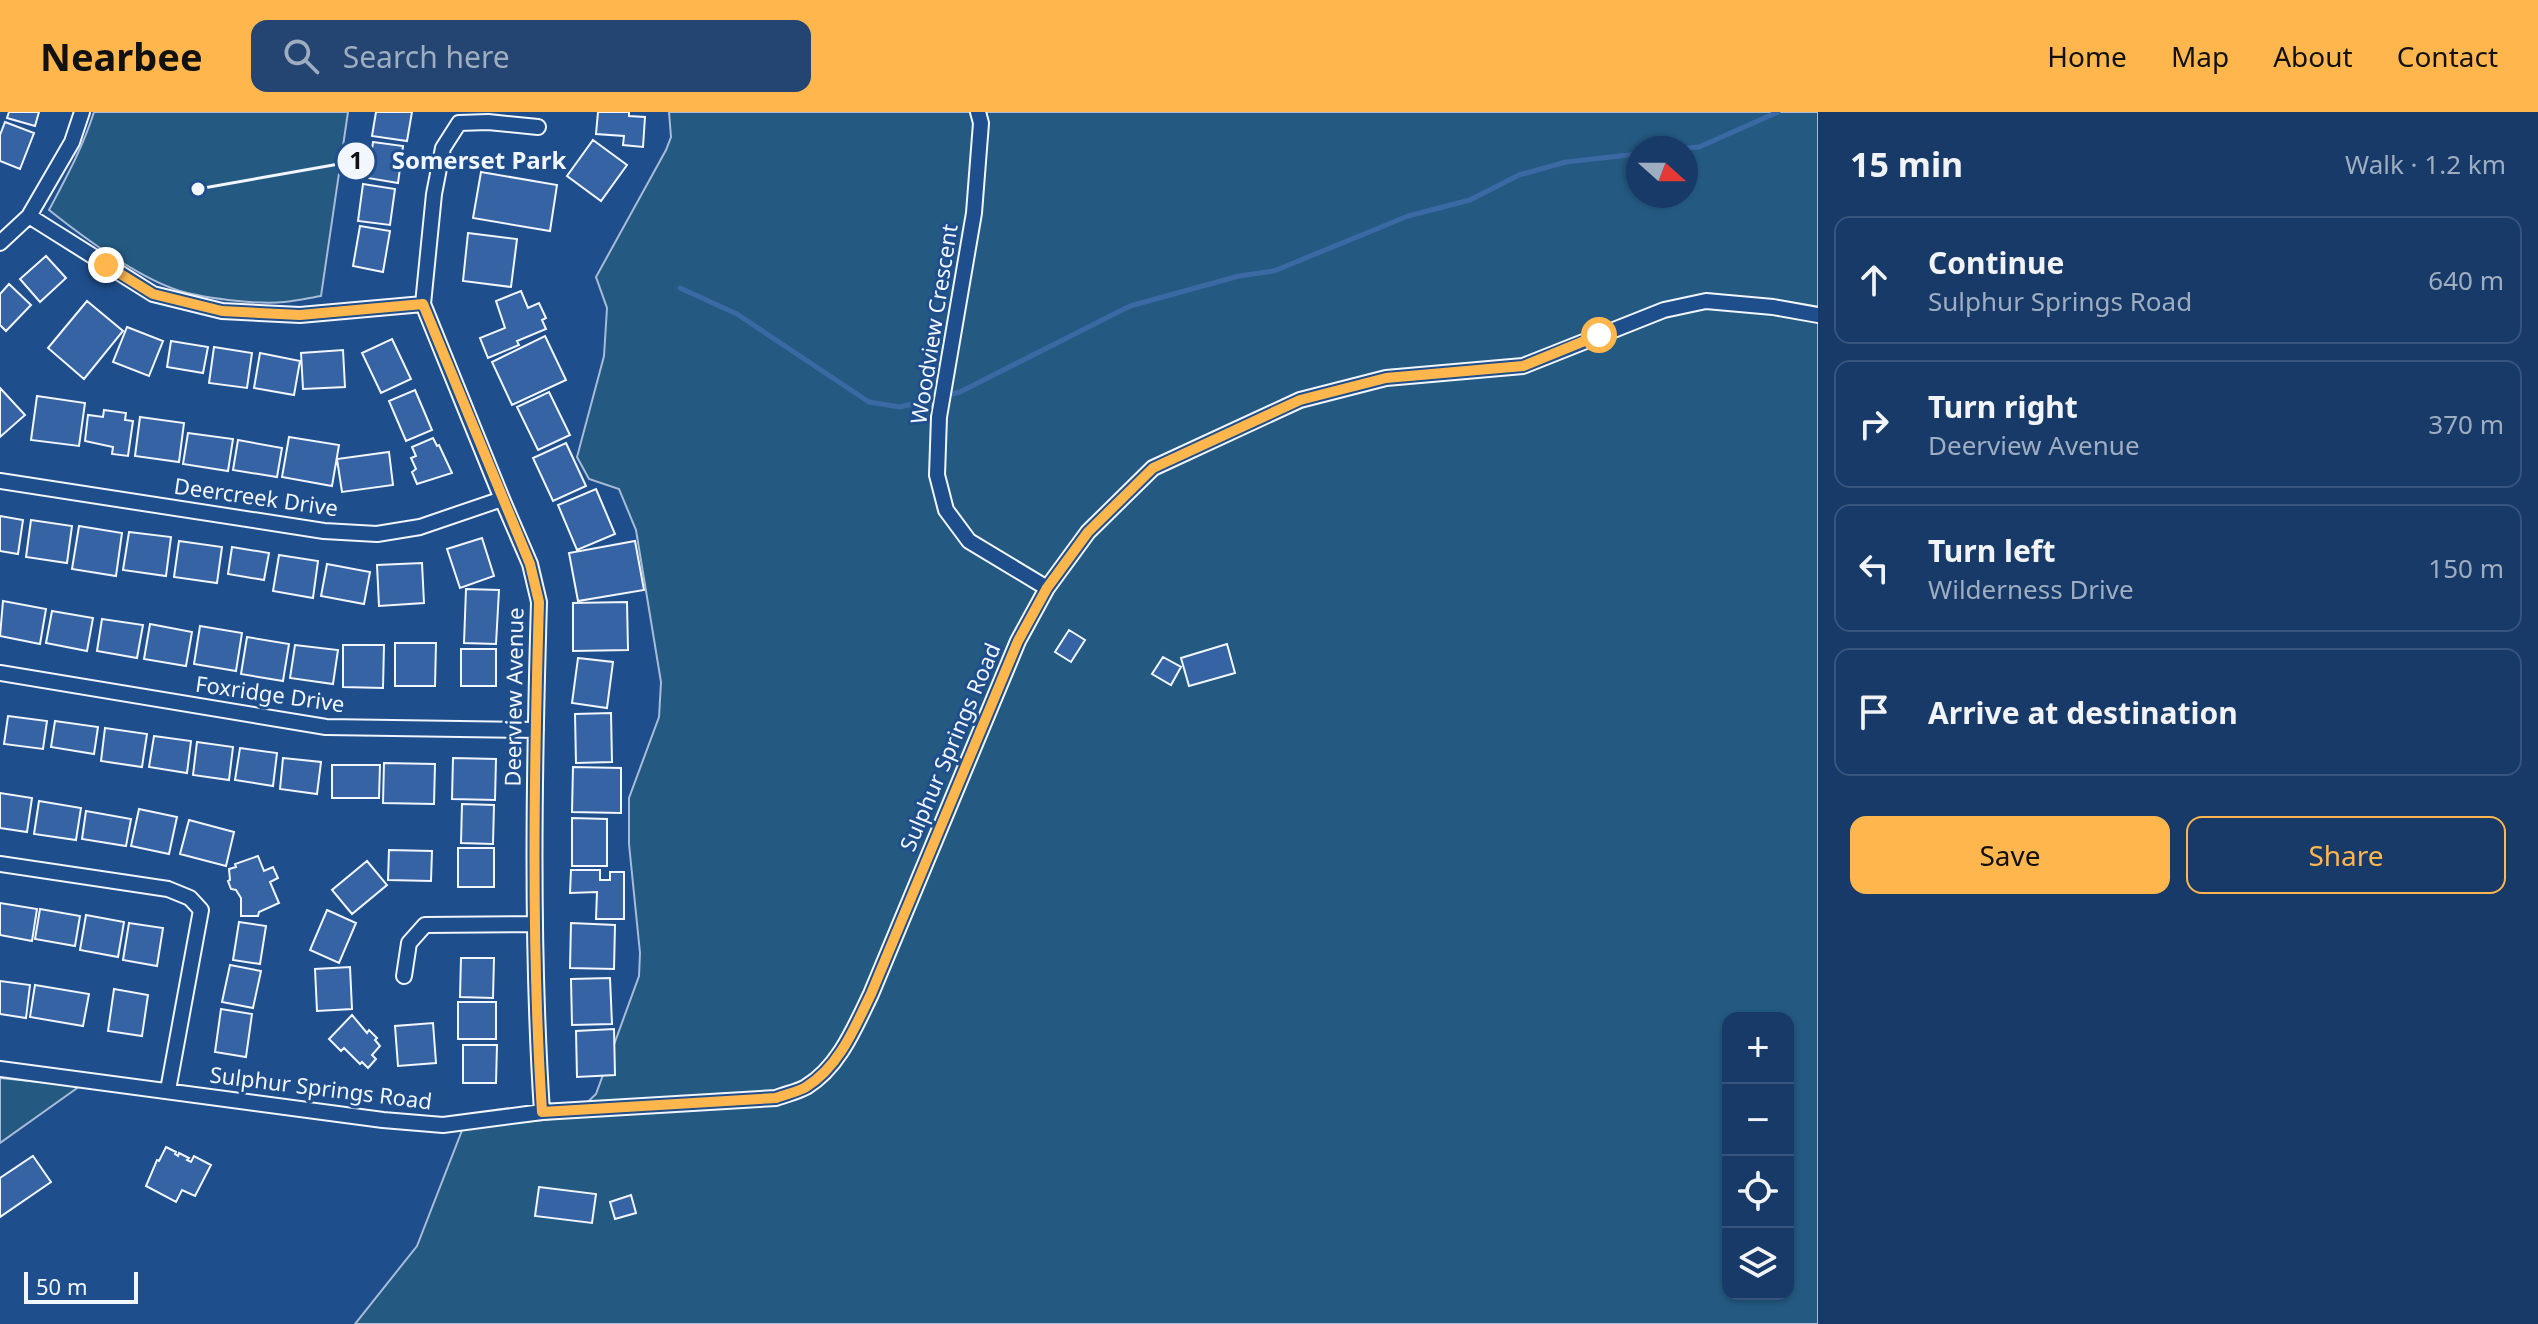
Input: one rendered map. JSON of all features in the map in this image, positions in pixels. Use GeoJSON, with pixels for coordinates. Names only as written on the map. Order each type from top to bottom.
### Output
{"type":"FeatureCollection","features":[{"type":"Feature","properties":{"kind":"street"},"geometry":{"type":"LineString","coordinates":[[0,243],[29,216],[72,142],[82,112]]}},
{"type":"Feature","properties":{"kind":"street","name":"Woodview Crescent"},"geometry":{"type":"LineString","coordinates":[[978,112],[981,123],[974,213],[939,417],[937,475],[946,510],[969,541],[1047,588]]}},
{"type":"Feature","properties":{"kind":"street"},"geometry":{"type":"LineString","coordinates":[[29,216],[153,294],[222,311],[300,315],[423,304],[434,194],[443,148],[459,123],[488,122],[538,127]]}},
{"type":"Feature","properties":{"kind":"street","name":"Sulphur Springs Road"},"geometry":{"type":"LineString","coordinates":[[0,1069],[443,1125],[542,1112],[776,1098],[807,1086],[833,1063],[849,1040],[1018,641],[1047,588],[1088,532],[1153,468],[1300,400],[1386,378],[1523,366],[1664,310],[1706,301],[1818,315]]}},
{"type":"Feature","properties":{"kind":"street","name":"Deerview Avenue"},"geometry":{"type":"LineString","coordinates":[[423,304],[530,564],[539,602],[533,924],[542,1112]]}},
{"type":"Feature","properties":{"kind":"street","name":"Deercreek Drive"},"geometry":{"type":"LineString","coordinates":[[0,481],[324,531],[377,534],[420,527],[502,499]]}},
{"type":"Feature","properties":{"kind":"street","name":"Foxridge Drive"},"geometry":{"type":"LineString","coordinates":[[0,673],[326,727],[536,730]]}},
{"type":"Feature","properties":{"kind":"street"},"geometry":{"type":"LineString","coordinates":[[0,864],[168,889],[190,898],[201,910],[168,1090]]}},
{"type":"Feature","properties":{"kind":"street"},"geometry":{"type":"LineString","coordinates":[[404,976],[409,943],[425,925],[533,924]]}},
{"type":"Feature","properties":{"kind":"shaded area"},"geometry":{"type":"Polygon","coordinates":[[[94,112],[348,112],[321,296],[273,303],[213,298],[174,289],[125,265],[49,210],[94,112]]]}},
{"type":"Feature","properties":{"kind":"shaded area"},"geometry":{"type":"Polygon","coordinates":[[[669,112],[1818,112],[1818,1324],[355,1324],[417,1246],[463,1128],[572,1117],[596,1094],[639,976],[640,953],[629,844],[629,798],[659,717],[661,682],[636,530],[619,489],[589,479],[577,457],[604,356],[607,308],[596,277],[671,137],[669,112]]]}},
{"type":"Feature","properties":{"kind":"shaded area"},"geometry":{"type":"Polygon","coordinates":[[[0,1078],[80,1086],[0,1143],[0,1078]]]}},
{"type":"Feature","properties":{"kind":"building"},"geometry":{"type":"Polygon","coordinates":[[[9,112],[39,112],[35,126],[7,118],[9,112]]]}},
{"type":"Feature","properties":{"kind":"building"},"geometry":{"type":"Polygon","coordinates":[[[376,112],[412,112],[407,141],[372,136],[376,112]]]}},
{"type":"Feature","properties":{"kind":"building"},"geometry":{"type":"Polygon","coordinates":[[[598,112],[629,112],[629,116],[645,117],[643,147],[623,145],[624,136],[596,134],[598,112]]]}},
{"type":"Feature","properties":{"kind":"building"},"geometry":{"type":"Polygon","coordinates":[[[5,122],[34,133],[20,169],[0,161],[0,135],[5,122]]]}},
{"type":"Feature","properties":{"kind":"building"},"geometry":{"type":"Polygon","coordinates":[[[593,140],[627,165],[601,201],[567,176],[593,140]]]}},
{"type":"Feature","properties":{"kind":"building"},"geometry":{"type":"Polygon","coordinates":[[[373,142],[403,146],[398,183],[368,178],[373,142]]]}},
{"type":"Feature","properties":{"kind":"building"},"geometry":{"type":"Polygon","coordinates":[[[481,172],[557,185],[550,231],[473,218],[481,172]]]}},
{"type":"Feature","properties":{"kind":"building"},"geometry":{"type":"Polygon","coordinates":[[[363,184],[395,189],[390,225],[358,221],[363,184]]]}},
{"type":"Feature","properties":{"kind":"building"},"geometry":{"type":"Polygon","coordinates":[[[360,226],[390,231],[383,272],[353,266],[360,226]]]}},
{"type":"Feature","properties":{"kind":"building"},"geometry":{"type":"Polygon","coordinates":[[[468,233],[517,239],[511,287],[463,281],[468,233]]]}},
{"type":"Feature","properties":{"kind":"building"},"geometry":{"type":"Polygon","coordinates":[[[46,256],[66,278],[40,302],[20,279],[46,256]]]}},
{"type":"Feature","properties":{"kind":"building"},"geometry":{"type":"Polygon","coordinates":[[[9,284],[31,305],[6,331],[0,325],[0,294],[9,284]]]}},
{"type":"Feature","properties":{"kind":"building"},"geometry":{"type":"Polygon","coordinates":[[[521,291],[528,308],[539,303],[546,318],[542,320],[546,329],[488,358],[480,338],[505,328],[496,301],[521,291]]]}},
{"type":"Feature","properties":{"kind":"building"},"geometry":{"type":"Polygon","coordinates":[[[87,301],[123,331],[84,379],[48,348],[87,301]]]}},
{"type":"Feature","properties":{"kind":"building"},"geometry":{"type":"Polygon","coordinates":[[[127,327],[163,341],[149,376],[113,362],[127,327]]]}},
{"type":"Feature","properties":{"kind":"building"},"geometry":{"type":"Polygon","coordinates":[[[545,336],[566,380],[512,405],[492,362],[545,336]]]}},
{"type":"Feature","properties":{"kind":"building"},"geometry":{"type":"Polygon","coordinates":[[[392,339],[411,379],[381,393],[362,353],[392,339]]]}},
{"type":"Feature","properties":{"kind":"building"},"geometry":{"type":"Polygon","coordinates":[[[171,341],[208,347],[203,373],[167,367],[171,341]]]}},
{"type":"Feature","properties":{"kind":"building"},"geometry":{"type":"Polygon","coordinates":[[[214,347],[252,353],[247,388],[209,383],[214,347]]]}},
{"type":"Feature","properties":{"kind":"building"},"geometry":{"type":"Polygon","coordinates":[[[343,350],[345,387],[303,389],[301,353],[343,350]]]}},
{"type":"Feature","properties":{"kind":"building"},"geometry":{"type":"Polygon","coordinates":[[[260,353],[300,361],[294,395],[254,388],[260,353]]]}},
{"type":"Feature","properties":{"kind":"building"},"geometry":{"type":"Polygon","coordinates":[[[0,388],[25,415],[0,437],[0,388]]]}},
{"type":"Feature","properties":{"kind":"building"},"geometry":{"type":"Polygon","coordinates":[[[415,390],[432,430],[406,441],[389,401],[415,390]]]}},
{"type":"Feature","properties":{"kind":"building"},"geometry":{"type":"Polygon","coordinates":[[[549,392],[570,435],[538,450],[517,407],[549,392]]]}},
{"type":"Feature","properties":{"kind":"building"},"geometry":{"type":"Polygon","coordinates":[[[37,396],[85,403],[79,446],[31,440],[37,396]]]}},
{"type":"Feature","properties":{"kind":"building"},"geometry":{"type":"Polygon","coordinates":[[[104,410],[126,413],[125,420],[133,421],[128,456],[112,454],[113,447],[85,441],[88,415],[103,417],[104,410]]]}},
{"type":"Feature","properties":{"kind":"building"},"geometry":{"type":"Polygon","coordinates":[[[140,417],[184,423],[179,462],[135,456],[140,417]]]}},
{"type":"Feature","properties":{"kind":"building"},"geometry":{"type":"Polygon","coordinates":[[[188,433],[233,439],[228,471],[183,464],[188,433]]]}},
{"type":"Feature","properties":{"kind":"building"},"geometry":{"type":"Polygon","coordinates":[[[289,437],[339,445],[332,486],[282,477],[289,437]]]}},
{"type":"Feature","properties":{"kind":"building"},"geometry":{"type":"Polygon","coordinates":[[[433,438],[452,473],[417,484],[412,472],[416,469],[411,458],[416,456],[412,447],[433,438]]]}},
{"type":"Feature","properties":{"kind":"building"},"geometry":{"type":"Polygon","coordinates":[[[238,440],[282,448],[277,477],[233,470],[238,440]]]}},
{"type":"Feature","properties":{"kind":"building"},"geometry":{"type":"Polygon","coordinates":[[[566,443],[586,486],[553,501],[533,458],[566,443]]]}},
{"type":"Feature","properties":{"kind":"building"},"geometry":{"type":"Polygon","coordinates":[[[389,452],[393,485],[342,492],[337,459],[389,452]]]}},
{"type":"Feature","properties":{"kind":"building"},"geometry":{"type":"Polygon","coordinates":[[[596,489],[615,534],[577,550],[558,505],[596,489]]]}},
{"type":"Feature","properties":{"kind":"building"},"geometry":{"type":"Polygon","coordinates":[[[0,516],[23,520],[18,554],[0,551],[0,516]]]}},
{"type":"Feature","properties":{"kind":"building"},"geometry":{"type":"Polygon","coordinates":[[[31,520],[72,526],[67,563],[26,557],[31,520]]]}},
{"type":"Feature","properties":{"kind":"building"},"geometry":{"type":"Polygon","coordinates":[[[79,526],[122,533],[116,576],[72,569],[79,526]]]}},
{"type":"Feature","properties":{"kind":"building"},"geometry":{"type":"Polygon","coordinates":[[[129,532],[171,537],[166,576],[123,570],[129,532]]]}},
{"type":"Feature","properties":{"kind":"building"},"geometry":{"type":"Polygon","coordinates":[[[482,538],[494,576],[460,588],[447,549],[482,538]]]}},
{"type":"Feature","properties":{"kind":"building"},"geometry":{"type":"Polygon","coordinates":[[[179,541],[222,547],[217,583],[174,577],[179,541]]]}},
{"type":"Feature","properties":{"kind":"building"},"geometry":{"type":"Polygon","coordinates":[[[635,541],[644,590],[578,601],[569,553],[635,541]]]}},
{"type":"Feature","properties":{"kind":"building"},"geometry":{"type":"Polygon","coordinates":[[[232,547],[269,553],[264,580],[228,574],[232,547]]]}},
{"type":"Feature","properties":{"kind":"building"},"geometry":{"type":"Polygon","coordinates":[[[279,555],[318,561],[313,598],[273,591],[279,555]]]}},
{"type":"Feature","properties":{"kind":"building"},"geometry":{"type":"Polygon","coordinates":[[[422,563],[424,603],[379,606],[377,565],[422,563]]]}},
{"type":"Feature","properties":{"kind":"building"},"geometry":{"type":"Polygon","coordinates":[[[327,564],[370,572],[364,604],[321,596],[327,564]]]}},
{"type":"Feature","properties":{"kind":"building"},"geometry":{"type":"Polygon","coordinates":[[[466,589],[499,590],[496,644],[464,643],[466,589]]]}},
{"type":"Feature","properties":{"kind":"building"},"geometry":{"type":"Polygon","coordinates":[[[3,601],[46,609],[40,644],[0,636],[3,601]]]}},
{"type":"Feature","properties":{"kind":"building"},"geometry":{"type":"Polygon","coordinates":[[[627,602],[628,650],[573,651],[573,603],[627,602]]]}},
{"type":"Feature","properties":{"kind":"building"},"geometry":{"type":"Polygon","coordinates":[[[52,611],[93,618],[87,651],[46,643],[52,611]]]}},
{"type":"Feature","properties":{"kind":"building"},"geometry":{"type":"Polygon","coordinates":[[[102,619],[143,625],[137,658],[97,651],[102,619]]]}},
{"type":"Feature","properties":{"kind":"building"},"geometry":{"type":"Polygon","coordinates":[[[150,624],[192,632],[186,666],[144,659],[150,624]]]}},
{"type":"Feature","properties":{"kind":"building"},"geometry":{"type":"Polygon","coordinates":[[[200,626],[242,633],[236,671],[194,664],[200,626]]]}},
{"type":"Feature","properties":{"kind":"building"},"geometry":{"type":"Polygon","coordinates":[[[1069,630],[1085,640],[1071,662],[1055,652],[1069,630]]]}},
{"type":"Feature","properties":{"kind":"building"},"geometry":{"type":"Polygon","coordinates":[[[247,637],[289,644],[283,681],[241,674],[247,637]]]}},
{"type":"Feature","properties":{"kind":"building"},"geometry":{"type":"Polygon","coordinates":[[[395,643],[436,643],[435,686],[395,686],[395,643]]]}},
{"type":"Feature","properties":{"kind":"building"},"geometry":{"type":"Polygon","coordinates":[[[1227,644],[1235,673],[1189,686],[1181,658],[1227,644]]]}},
{"type":"Feature","properties":{"kind":"building"},"geometry":{"type":"Polygon","coordinates":[[[295,645],[338,650],[333,684],[290,678],[295,645]]]}},
{"type":"Feature","properties":{"kind":"building"},"geometry":{"type":"Polygon","coordinates":[[[343,645],[384,645],[383,688],[343,687],[343,645]]]}},
{"type":"Feature","properties":{"kind":"building"},"geometry":{"type":"Polygon","coordinates":[[[461,649],[496,649],[496,686],[461,686],[461,649]]]}},
{"type":"Feature","properties":{"kind":"building"},"geometry":{"type":"Polygon","coordinates":[[[1163,657],[1181,667],[1171,685],[1152,674],[1163,657]]]}},
{"type":"Feature","properties":{"kind":"building"},"geometry":{"type":"Polygon","coordinates":[[[578,658],[613,662],[607,708],[572,703],[578,658]]]}},
{"type":"Feature","properties":{"kind":"building"},"geometry":{"type":"Polygon","coordinates":[[[611,713],[612,762],[576,763],[575,714],[611,713]]]}},
{"type":"Feature","properties":{"kind":"building"},"geometry":{"type":"Polygon","coordinates":[[[8,716],[47,721],[43,749],[4,744],[8,716]]]}},
{"type":"Feature","properties":{"kind":"building"},"geometry":{"type":"Polygon","coordinates":[[[55,721],[98,727],[94,754],[51,747],[55,721]]]}},
{"type":"Feature","properties":{"kind":"building"},"geometry":{"type":"Polygon","coordinates":[[[105,728],[147,734],[142,767],[101,761],[105,728]]]}},
{"type":"Feature","properties":{"kind":"building"},"geometry":{"type":"Polygon","coordinates":[[[154,736],[191,741],[187,773],[149,767],[154,736]]]}},
{"type":"Feature","properties":{"kind":"building"},"geometry":{"type":"Polygon","coordinates":[[[197,742],[233,747],[229,780],[193,775],[197,742]]]}},
{"type":"Feature","properties":{"kind":"building"},"geometry":{"type":"Polygon","coordinates":[[[240,748],[277,753],[273,786],[235,780],[240,748]]]}},
{"type":"Feature","properties":{"kind":"building"},"geometry":{"type":"Polygon","coordinates":[[[283,758],[321,762],[317,794],[280,789],[283,758]]]}},
{"type":"Feature","properties":{"kind":"building"},"geometry":{"type":"Polygon","coordinates":[[[453,758],[496,759],[495,800],[452,799],[453,758]]]}},
{"type":"Feature","properties":{"kind":"building"},"geometry":{"type":"Polygon","coordinates":[[[384,763],[435,764],[434,804],[383,803],[384,763]]]}},
{"type":"Feature","properties":{"kind":"building"},"geometry":{"type":"Polygon","coordinates":[[[332,765],[380,765],[379,798],[332,798],[332,765]]]}},
{"type":"Feature","properties":{"kind":"building"},"geometry":{"type":"Polygon","coordinates":[[[573,767],[621,768],[621,813],[572,812],[573,767]]]}},
{"type":"Feature","properties":{"kind":"building"},"geometry":{"type":"Polygon","coordinates":[[[0,793],[32,798],[27,832],[0,828],[0,793]]]}},
{"type":"Feature","properties":{"kind":"building"},"geometry":{"type":"Polygon","coordinates":[[[39,801],[81,808],[76,840],[34,834],[39,801]]]}},
{"type":"Feature","properties":{"kind":"building"},"geometry":{"type":"Polygon","coordinates":[[[462,804],[494,805],[493,844],[461,843],[462,804]]]}},
{"type":"Feature","properties":{"kind":"building"},"geometry":{"type":"Polygon","coordinates":[[[139,809],[177,817],[169,854],[131,846],[139,809]]]}},
{"type":"Feature","properties":{"kind":"building"},"geometry":{"type":"Polygon","coordinates":[[[86,811],[131,819],[126,846],[82,839],[86,811]]]}},
{"type":"Feature","properties":{"kind":"building"},"geometry":{"type":"Polygon","coordinates":[[[572,818],[607,819],[607,866],[572,866],[572,818]]]}},
{"type":"Feature","properties":{"kind":"building"},"geometry":{"type":"Polygon","coordinates":[[[189,820],[234,832],[226,866],[180,854],[189,820]]]}},
{"type":"Feature","properties":{"kind":"building"},"geometry":{"type":"Polygon","coordinates":[[[458,848],[494,848],[494,887],[458,887],[458,848]]]}},
{"type":"Feature","properties":{"kind":"building"},"geometry":{"type":"Polygon","coordinates":[[[389,850],[432,851],[431,881],[388,880],[389,850]]]}},
{"type":"Feature","properties":{"kind":"building"},"geometry":{"type":"Polygon","coordinates":[[[258,856],[264,871],[273,867],[278,878],[270,882],[279,903],[259,912],[258,916],[241,916],[241,898],[236,890],[231,889],[229,869],[258,856]]]}},
{"type":"Feature","properties":{"kind":"building"},"geometry":{"type":"Polygon","coordinates":[[[367,861],[387,885],[352,914],[332,890],[367,861]]]}},
{"type":"Feature","properties":{"kind":"building"},"geometry":{"type":"Polygon","coordinates":[[[571,870],[600,870],[600,880],[610,880],[610,872],[624,872],[624,919],[596,919],[597,892],[570,893],[571,870]]]}},
{"type":"Feature","properties":{"kind":"building"},"geometry":{"type":"Polygon","coordinates":[[[0,903],[37,909],[32,941],[0,935],[0,903]]]}},
{"type":"Feature","properties":{"kind":"building"},"geometry":{"type":"Polygon","coordinates":[[[40,909],[80,916],[75,946],[35,939],[40,909]]]}},
{"type":"Feature","properties":{"kind":"building"},"geometry":{"type":"Polygon","coordinates":[[[327,910],[356,923],[339,963],[310,950],[327,910]]]}},
{"type":"Feature","properties":{"kind":"building"},"geometry":{"type":"Polygon","coordinates":[[[86,915],[124,922],[118,957],[80,950],[86,915]]]}},
{"type":"Feature","properties":{"kind":"building"},"geometry":{"type":"Polygon","coordinates":[[[239,922],[266,926],[260,964],[233,960],[239,922]]]}},
{"type":"Feature","properties":{"kind":"building"},"geometry":{"type":"Polygon","coordinates":[[[129,923],[163,928],[157,966],[123,960],[129,923]]]}},
{"type":"Feature","properties":{"kind":"building"},"geometry":{"type":"Polygon","coordinates":[[[571,923],[615,925],[614,969],[570,968],[571,923]]]}},
{"type":"Feature","properties":{"kind":"building"},"geometry":{"type":"Polygon","coordinates":[[[461,958],[494,958],[493,998],[460,997],[461,958]]]}},
{"type":"Feature","properties":{"kind":"building"},"geometry":{"type":"Polygon","coordinates":[[[230,965],[261,971],[253,1008],[222,1002],[230,965]]]}},
{"type":"Feature","properties":{"kind":"building"},"geometry":{"type":"Polygon","coordinates":[[[350,967],[352,1009],[317,1011],[315,969],[350,967]]]}},
{"type":"Feature","properties":{"kind":"building"},"geometry":{"type":"Polygon","coordinates":[[[610,978],[612,1024],[572,1025],[571,979],[610,978]]]}},
{"type":"Feature","properties":{"kind":"building"},"geometry":{"type":"Polygon","coordinates":[[[0,981],[30,985],[26,1018],[0,1014],[0,981]]]}},
{"type":"Feature","properties":{"kind":"building"},"geometry":{"type":"Polygon","coordinates":[[[35,985],[89,994],[83,1026],[30,1017],[35,985]]]}},
{"type":"Feature","properties":{"kind":"building"},"geometry":{"type":"Polygon","coordinates":[[[114,989],[148,995],[142,1036],[108,1031],[114,989]]]}},
{"type":"Feature","properties":{"kind":"building"},"geometry":{"type":"Polygon","coordinates":[[[458,1002],[496,1002],[496,1039],[458,1039],[458,1002]]]}},
{"type":"Feature","properties":{"kind":"building"},"geometry":{"type":"Polygon","coordinates":[[[221,1009],[252,1014],[246,1057],[215,1052],[221,1009]]]}},
{"type":"Feature","properties":{"kind":"building"},"geometry":{"type":"Polygon","coordinates":[[[352,1015],[367,1033],[369,1030],[377,1038],[375,1040],[380,1046],[372,1055],[376,1059],[368,1068],[344,1048],[341,1051],[329,1039],[352,1015]]]}},
{"type":"Feature","properties":{"kind":"building"},"geometry":{"type":"Polygon","coordinates":[[[433,1023],[436,1063],[398,1066],[395,1026],[433,1023]]]}},
{"type":"Feature","properties":{"kind":"building"},"geometry":{"type":"Polygon","coordinates":[[[614,1029],[615,1075],[577,1077],[576,1031],[614,1029]]]}},
{"type":"Feature","properties":{"kind":"building"},"geometry":{"type":"Polygon","coordinates":[[[463,1045],[497,1045],[496,1083],[463,1083],[463,1045]]]}},
{"type":"Feature","properties":{"kind":"building"},"geometry":{"type":"Polygon","coordinates":[[[166,1147],[178,1156],[179,1153],[189,1158],[187,1160],[191,1162],[194,1156],[211,1165],[195,1196],[182,1190],[176,1202],[146,1186],[166,1147]]]}},
{"type":"Feature","properties":{"kind":"building"},"geometry":{"type":"Polygon","coordinates":[[[33,1156],[51,1182],[0,1217],[0,1178],[33,1156]]]}},
{"type":"Feature","properties":{"kind":"building"},"geometry":{"type":"Polygon","coordinates":[[[539,1187],[596,1194],[592,1223],[535,1216],[539,1187]]]}},
{"type":"Feature","properties":{"kind":"building"},"geometry":{"type":"Polygon","coordinates":[[[631,1195],[636,1213],[615,1219],[610,1202],[631,1195]]]}},
{"type":"Feature","properties":{"kind":"waterway"},"geometry":{"type":"LineString","coordinates":[[1698,147],[1778,112]]}},
{"type":"Feature","properties":{"kind":"waterway"},"geometry":{"type":"LineString","coordinates":[[680,288],[737,314],[869,402],[900,407],[960,392],[1130,306],[1239,276],[1274,271],[1408,216],[1470,200],[1519,175],[1566,162],[1626,155]]}},
{"type":"Feature","properties":{"kind":"place","name":"Somerset Park"},"geometry":{"type":"Point","coordinates":[198,189]}},
{"type":"Feature","properties":{"kind":"route"},"geometry":{"type":"LineString","coordinates":[[106,265],[153,294],[222,311],[300,315],[423,304],[530,564],[539,602],[533,924],[542,1112],[776,1098],[807,1086],[833,1063],[849,1040],[871,994],[1018,641],[1047,588],[1088,532],[1153,468],[1300,400],[1386,378],[1523,366],[1599,335]]}}]}
